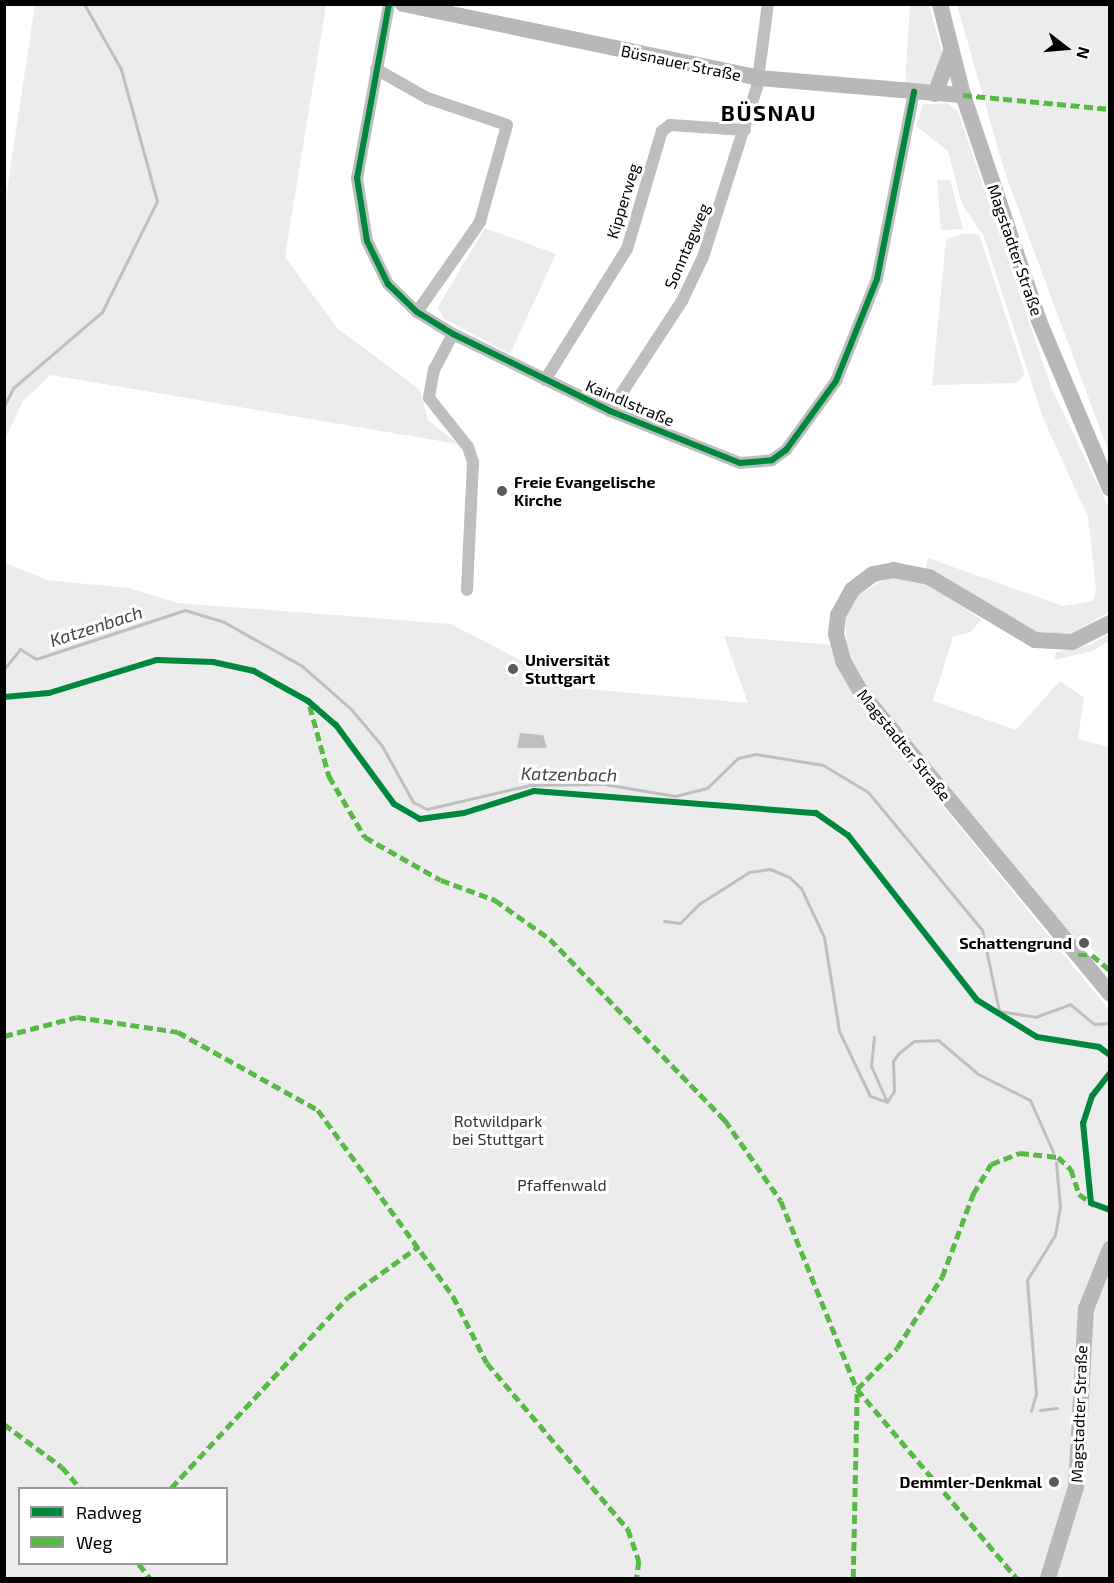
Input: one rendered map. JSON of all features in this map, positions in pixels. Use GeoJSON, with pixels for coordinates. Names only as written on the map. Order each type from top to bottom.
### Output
{"type":"FeatureCollection","features":[{"type":"Feature","properties":{"kind":"main road","name":"Büsnauer Straße"},"geometry":{"type":"LineString","coordinates":[[403,4],[759,78],[963,95]]}},
{"type":"Feature","properties":{"kind":"main road","name":"Magstadter Straße"},"geometry":{"type":"LineString","coordinates":[[939,4],[963,95],[1051,357],[1110,489]]}},
{"type":"Feature","properties":{"kind":"main road"},"geometry":{"type":"LineString","coordinates":[[934,94],[951,49]]}},
{"type":"Feature","properties":{"kind":"main road","name":"Magstadter Straße"},"geometry":{"type":"LineString","coordinates":[[1110,623],[1078,641],[1035,640],[929,577],[894,570],[873,574],[852,590],[838,615],[836,634],[843,661],[862,694],[1110,994]]}},
{"type":"Feature","properties":{"kind":"main road","name":"Magstadter Straße"},"geometry":{"type":"LineString","coordinates":[[1048,1578],[1076,1487],[1086,1309],[1110,1249]]}},
{"type":"Feature","properties":{"kind":"street","name":"Kaindlstraße"},"geometry":{"type":"LineString","coordinates":[[389,4],[357,178],[360,212],[376,263],[417,312],[453,334],[610,411],[740,463],[772,460],[800,436],[836,381],[877,279],[914,92]]}},
{"type":"Feature","properties":{"kind":"street","name":"Sonntagweg"},"geometry":{"type":"LineString","coordinates":[[610,411],[682,301],[703,257],[745,130],[759,78],[768,4]]}},
{"type":"Feature","properties":{"kind":"street"},"geometry":{"type":"LineString","coordinates":[[376,69],[427,98],[507,125],[480,222],[417,312]]}},
{"type":"Feature","properties":{"kind":"street","name":"Kipperweg"},"geometry":{"type":"LineString","coordinates":[[545,380],[627,249],[662,131],[670,125],[745,130]]}},
{"type":"Feature","properties":{"kind":"street"},"geometry":{"type":"LineString","coordinates":[[453,334],[434,369],[429,398],[468,447],[473,462],[467,590]]}},
{"type":"Feature","properties":{"kind":"green space"},"geometry":{"type":"Polygon","coordinates":[[[35,5],[326,5],[285,257],[338,329],[420,390],[428,420],[458,444],[51,375],[23,401],[5,439],[5,203],[35,5]]]}},
{"type":"Feature","properties":{"kind":"green space"},"geometry":{"type":"Polygon","coordinates":[[[910,5],[929,5],[944,63],[935,82],[905,83],[910,5]]]}},
{"type":"Feature","properties":{"kind":"green space"},"geometry":{"type":"Polygon","coordinates":[[[957,5],[1109,5],[1109,453],[1005,173],[957,5]]]}},
{"type":"Feature","properties":{"kind":"green space"},"geometry":{"type":"Polygon","coordinates":[[[947,103],[958,111],[1051,387],[1109,508],[1109,612],[1071,634],[1036,632],[925,569],[928,558],[1063,606],[1093,601],[1096,588],[1088,517],[1043,418],[984,237],[962,204],[948,151],[916,126],[923,104],[947,103]]]}},
{"type":"Feature","properties":{"kind":"green space"},"geometry":{"type":"Polygon","coordinates":[[[937,180],[950,180],[963,229],[941,230],[937,180]]]}},
{"type":"Feature","properties":{"kind":"green space"},"geometry":{"type":"Polygon","coordinates":[[[485,228],[556,254],[510,354],[443,318],[438,307],[485,228]]]}},
{"type":"Feature","properties":{"kind":"green space"},"geometry":{"type":"Polygon","coordinates":[[[961,234],[979,234],[1025,375],[1016,383],[932,385],[946,239],[961,234]]]}},
{"type":"Feature","properties":{"kind":"green space","name":"Pfaffenwald"},"geometry":{"type":"Polygon","coordinates":[[[5,563],[47,580],[128,588],[178,603],[451,624],[574,688],[748,703],[724,636],[833,645],[858,702],[1109,1010],[1109,1578],[5,1578],[5,563]]]}},
{"type":"Feature","properties":{"kind":"green space"},"geometry":{"type":"Polygon","coordinates":[[[890,577],[929,584],[982,620],[970,632],[953,637],[933,701],[1016,730],[1060,681],[1084,698],[1078,739],[1109,747],[1109,970],[1090,946],[1070,936],[867,690],[848,655],[845,619],[857,595],[890,577]]]}},
{"type":"Feature","properties":{"kind":"green space"},"geometry":{"type":"Polygon","coordinates":[[[1109,634],[1109,641],[1092,651],[1054,660],[1056,652],[1090,645],[1109,634]]]}},
{"type":"Feature","properties":{"kind":"shaded area"},"geometry":{"type":"Polygon","coordinates":[[[520,733],[543,735],[547,748],[517,748],[520,733]]]}},
{"type":"Feature","properties":{"kind":"waterway"},"geometry":{"type":"LineString","coordinates":[[4,406],[13,388],[102,312],[157,201],[121,69],[84,4]]}},
{"type":"Feature","properties":{"kind":"waterway","name":"Katzenbach"},"geometry":{"type":"LineString","coordinates":[[4,669],[20,649],[36,659],[185,610],[224,622],[302,666],[351,709],[382,746],[413,802],[427,809],[530,785],[604,784],[675,796],[707,788],[738,758],[756,754],[823,765],[868,792],[982,930],[999,1011],[1035,1017],[1070,1004],[1094,1024],[1110,1023]]}},
{"type":"Feature","properties":{"kind":"waterway"},"geometry":{"type":"LineString","coordinates":[[664,921],[680,923],[699,904],[749,872],[770,869],[789,877],[801,888],[824,937],[839,1031],[870,1096],[887,1102],[894,1091],[893,1061],[899,1053],[914,1041],[938,1040],[978,1074],[1030,1100],[1053,1152]]}},
{"type":"Feature","properties":{"kind":"waterway"},"geometry":{"type":"LineString","coordinates":[[874,1037],[871,1066],[887,1102]]}},
{"type":"Feature","properties":{"kind":"waterway"},"geometry":{"type":"LineString","coordinates":[[1031,1411],[1036,1394],[1027,1280],[1055,1235],[1060,1207],[1056,1162]]}},
{"type":"Feature","properties":{"kind":"waterway"},"geometry":{"type":"LineString","coordinates":[[1040,1410],[1057,1408]]}},
{"type":"Feature","properties":{"kind":"marked path"},"geometry":{"type":"LineString","coordinates":[[963,95],[1110,109]]}},
{"type":"Feature","properties":{"kind":"marked path"},"geometry":{"type":"LineString","coordinates":[[310,706],[329,776],[365,837],[441,880],[495,900],[550,939],[725,1120],[781,1201],[857,1389],[1017,1578]]}},
{"type":"Feature","properties":{"kind":"marked path"},"geometry":{"type":"LineString","coordinates":[[1078,955],[1092,955],[1110,970]]}},
{"type":"Feature","properties":{"kind":"marked path"},"geometry":{"type":"LineString","coordinates":[[4,1036],[77,1017],[178,1032],[318,1110],[453,1296],[487,1363],[628,1529],[639,1561],[637,1578]]}},
{"type":"Feature","properties":{"kind":"marked path"},"geometry":{"type":"LineString","coordinates":[[853,1578],[857,1389],[897,1348],[942,1277],[973,1194],[991,1164],[1020,1153],[1058,1157],[1071,1169],[1079,1194],[1094,1205]]}},
{"type":"Feature","properties":{"kind":"marked path"},"geometry":{"type":"LineString","coordinates":[[172,1487],[348,1297],[419,1246]]}},
{"type":"Feature","properties":{"kind":"marked path"},"geometry":{"type":"LineString","coordinates":[[4,1424],[62,1467],[79,1487]]}},
{"type":"Feature","properties":{"kind":"marked path"},"geometry":{"type":"LineString","coordinates":[[140,1565],[150,1578]]}},
{"type":"Feature","properties":{"kind":"cycle path"},"geometry":{"type":"LineString","coordinates":[[389,4],[357,178],[367,241],[388,284],[417,312],[453,334],[610,411],[740,463],[772,460],[786,450],[836,381],[877,279],[914,92]]}},
{"type":"Feature","properties":{"kind":"cycle path"},"geometry":{"type":"LineString","coordinates":[[4,697],[49,693],[157,660],[213,662],[254,671],[308,701],[336,725],[394,804],[420,819],[464,813],[534,791],[816,813],[848,835],[977,1000],[1037,1037],[1099,1047],[1110,1055]]}},
{"type":"Feature","properties":{"kind":"cycle path"},"geometry":{"type":"LineString","coordinates":[[1110,1073],[1092,1096],[1083,1123],[1091,1203],[1110,1210]]}},
{"type":"Feature","properties":{"kind":"place","name":"Freie Evangelische Kirche"},"geometry":{"type":"Point","coordinates":[502,491]}},
{"type":"Feature","properties":{"kind":"place","name":"Universität Stuttgart"},"geometry":{"type":"Point","coordinates":[513,669]}},
{"type":"Feature","properties":{"kind":"place","name":"Schattengrund"},"geometry":{"type":"Point","coordinates":[1084,943]}},
{"type":"Feature","properties":{"kind":"place","name":"Demmler-Denkmal"},"geometry":{"type":"Point","coordinates":[1054,1482]}},
{"type":"Feature","properties":{"kind":"district","name":"BÜSNAU"},"geometry":{"type":"Point","coordinates":[769,113]}},
{"type":"Feature","properties":{"kind":"park label","name":"Rotwildpark bei Stuttgart"},"geometry":{"type":"Point","coordinates":[498,1130]}}]}
